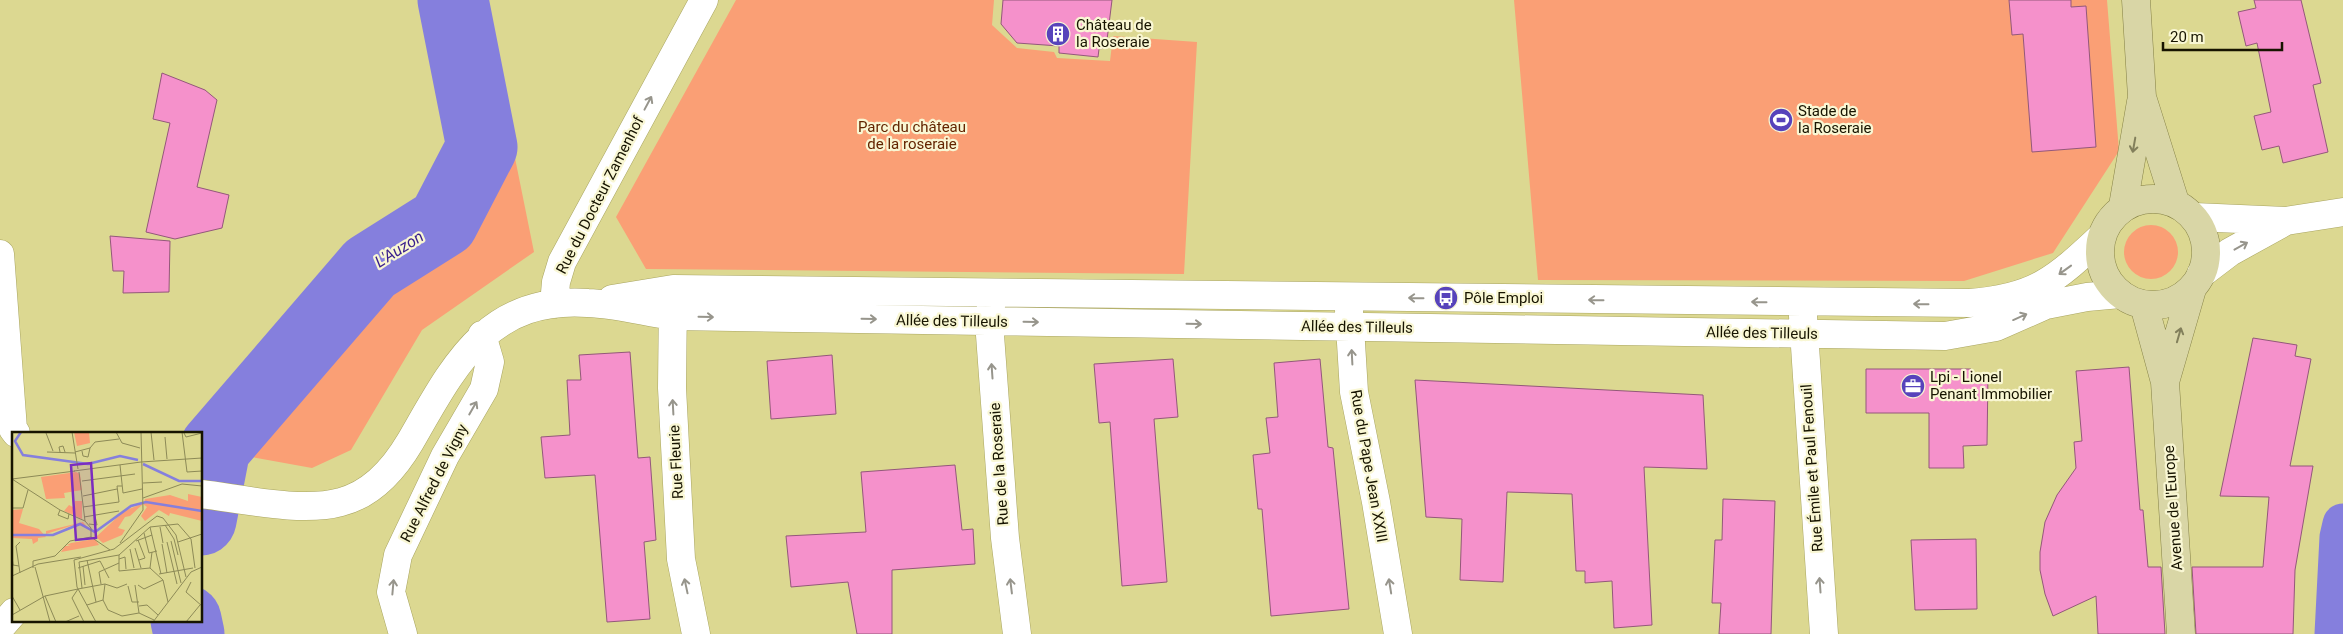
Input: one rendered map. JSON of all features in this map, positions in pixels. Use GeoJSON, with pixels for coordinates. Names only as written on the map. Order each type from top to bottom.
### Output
{"type":"FeatureCollection","features":[{"type":"Feature","properties":{"kind":"main road"},"geometry":{"type":"LineString","coordinates":[[2123,206],[2142,97],[2136,0]]}},
{"type":"Feature","properties":{"kind":"main road"},"geometry":{"type":"LineString","coordinates":[[2142,97],[2184,210],[2202,230],[2206,245],[2206,260],[2197,281],[2170,303],[2144,305],[2131,301],[2120,294],[2109,283],[2102,268],[2100,253],[2101,237],[2114,215],[2123,206],[2136,200],[2148,198],[2184,210]]}},
{"type":"Feature","properties":{"kind":"main road","name":"Avenue de l'Europe"},"geometry":{"type":"LineString","coordinates":[[2165,382],[2197,281]]}},
{"type":"Feature","properties":{"kind":"main road","name":"Avenue de l'Europe"},"geometry":{"type":"LineString","coordinates":[[2144,305],[2165,382],[2180,634]]}},
{"type":"Feature","properties":{"kind":"street","name":"Rue du Docteur Zamenhof"},"geometry":{"type":"LineString","coordinates":[[554,304],[556,282],[562,262],[704,0]]}},
{"type":"Feature","properties":{"kind":"street"},"geometry":{"type":"LineString","coordinates":[[2184,210],[2286,221],[2343,212]]}},
{"type":"Feature","properties":{"kind":"street"},"geometry":{"type":"LineString","coordinates":[[2197,281],[2230,252],[2286,221]]}},
{"type":"Feature","properties":{"kind":"street","name":"Allée des Tilleuls"},"geometry":{"type":"LineString","coordinates":[[554,304],[589,303],[673,289],[1970,303],[2021,295],[2042,286],[2071,266],[2101,237]]}},
{"type":"Feature","properties":{"kind":"street"},"geometry":{"type":"LineString","coordinates":[[0,254],[13,429],[15,432]]}},
{"type":"Feature","properties":{"kind":"street","name":"Rue Fleurie"},"geometry":{"type":"LineString","coordinates":[[673,289],[672,388],[681,559],[696,634]]}},
{"type":"Feature","properties":{"kind":"street","name":"Rue de la Roseraie"},"geometry":{"type":"LineString","coordinates":[[991,293],[992,372],[1005,538],[1017,634]]}},
{"type":"Feature","properties":{"kind":"street","name":"Allée des Tilleuls"},"geometry":{"type":"LineString","coordinates":[[589,303],[674,316],[1945,336],[1996,327],[2046,305],[2087,297],[2120,294]]}},
{"type":"Feature","properties":{"kind":"street","name":"Rue du Pape Jean XXIII"},"geometry":{"type":"LineString","coordinates":[[1348,297],[1354,392],[1376,502],[1398,634]]}},
{"type":"Feature","properties":{"kind":"street","name":"Rue Émile et Paul Fenouil"},"geometry":{"type":"LineString","coordinates":[[1803,302],[1803,334],[1824,634]]}},
{"type":"Feature","properties":{"kind":"street"},"geometry":{"type":"LineString","coordinates":[[202,494],[305,506],[341,502],[372,488],[399,460],[449,376],[482,335],[503,319],[529,308],[554,304]]}},
{"type":"Feature","properties":{"kind":"street","name":"Rue Alfred de Vigny"},"geometry":{"type":"LineString","coordinates":[[403,634],[391,592],[398,555],[445,456],[484,389],[490,362],[482,335]]}},
{"type":"Feature","properties":{"kind":"street"},"geometry":{"type":"LineString","coordinates":[[0,628],[12,614]]}},
{"type":"Feature","properties":{"kind":"green space"},"geometry":{"type":"Polygon","coordinates":[[[466,0],[483,0],[534,252],[422,330],[351,450],[312,468],[230,453],[377,283],[458,229],[496,149],[466,0]]]}},
{"type":"Feature","properties":{"kind":"green space","name":"Parc du château de la roseraie"},"geometry":{"type":"Polygon","coordinates":[[[736,0],[994,0],[992,25],[1017,48],[1054,52],[1057,58],[1110,61],[1113,36],[1197,42],[1184,274],[646,269],[616,217],[736,0]]]}},
{"type":"Feature","properties":{"kind":"green space","name":"Stade de la Roseraie"},"geometry":{"type":"Polygon","coordinates":[[[1514,0],[2107,0],[2119,151],[2053,253],[1964,281],[1538,280],[1514,0]]]}},
{"type":"Feature","properties":{"kind":"green space"},"geometry":{"type":"Polygon","coordinates":[[[2151,225],[2161,227],[2170,233],[2176,242],[2178,252],[2176,262],[2170,271],[2161,277],[2151,279],[2141,277],[2132,271],[2126,262],[2124,252],[2126,242],[2132,233],[2141,227],[2151,225]]]}},
{"type":"Feature","properties":{"kind":"building","name":"Château de la Roseraie"},"geometry":{"type":"Polygon","coordinates":[[[1003,0],[1112,0],[1106,48],[1099,49],[1098,57],[1059,53],[1059,46],[1017,43],[1001,24],[1003,0]]]}},
{"type":"Feature","properties":{"kind":"building"},"geometry":{"type":"Polygon","coordinates":[[[2009,0],[2071,0],[2071,7],[2086,6],[2096,147],[2032,152],[2023,34],[2012,35],[2009,0]]]}},
{"type":"Feature","properties":{"kind":"building"},"geometry":{"type":"Polygon","coordinates":[[[2254,0],[2301,0],[2321,83],[2313,85],[2328,152],[2283,163],[2279,146],[2262,150],[2254,116],[2271,112],[2257,43],[2246,46],[2238,12],[2256,8],[2254,0]]]}},
{"type":"Feature","properties":{"kind":"building"},"geometry":{"type":"Polygon","coordinates":[[[162,73],[205,90],[217,100],[197,187],[229,195],[222,228],[175,239],[146,232],[170,123],[153,119],[162,73]]]}},
{"type":"Feature","properties":{"kind":"building"},"geometry":{"type":"Polygon","coordinates":[[[110,236],[170,241],[169,292],[123,293],[124,271],[113,271],[110,236]]]}},
{"type":"Feature","properties":{"kind":"building"},"geometry":{"type":"Polygon","coordinates":[[[2253,338],[2297,345],[2295,356],[2311,359],[2290,466],[2313,466],[2295,570],[2293,634],[2196,634],[2192,567],[2263,567],[2269,497],[2220,496],[2253,338]]]}},
{"type":"Feature","properties":{"kind":"building"},"geometry":{"type":"Polygon","coordinates":[[[630,352],[638,458],[650,457],[656,540],[644,542],[650,619],[607,622],[595,475],[545,478],[541,437],[570,435],[567,380],[581,380],[579,355],[630,352]]]}},
{"type":"Feature","properties":{"kind":"building"},"geometry":{"type":"Polygon","coordinates":[[[832,355],[836,414],[771,419],[767,361],[832,355]]]}},
{"type":"Feature","properties":{"kind":"building"},"geometry":{"type":"Polygon","coordinates":[[[1173,359],[1178,417],[1154,419],[1167,582],[1122,586],[1110,422],[1099,423],[1094,364],[1173,359]]]}},
{"type":"Feature","properties":{"kind":"building"},"geometry":{"type":"Polygon","coordinates":[[[1320,359],[1328,447],[1333,448],[1349,609],[1271,616],[1262,509],[1258,509],[1253,455],[1270,453],[1266,418],[1278,417],[1274,363],[1320,359]]]}},
{"type":"Feature","properties":{"kind":"building"},"geometry":{"type":"Polygon","coordinates":[[[2129,367],[2140,510],[2143,510],[2148,567],[2161,567],[2165,634],[2098,634],[2096,596],[2053,616],[2045,594],[2040,570],[2040,552],[2045,522],[2057,495],[2076,468],[2074,442],[2082,441],[2076,371],[2129,367]]]}},
{"type":"Feature","properties":{"kind":"building"},"geometry":{"type":"Polygon","coordinates":[[[1866,369],[1971,369],[1971,375],[1988,375],[1987,445],[1963,446],[1964,468],[1929,468],[1929,413],[1866,413],[1866,369]]]}},
{"type":"Feature","properties":{"kind":"building"},"geometry":{"type":"Polygon","coordinates":[[[1415,380],[1703,395],[1707,469],[1644,467],[1652,625],[1614,628],[1612,581],[1585,583],[1585,571],[1576,571],[1572,494],[1507,492],[1503,582],[1460,580],[1462,519],[1426,517],[1415,380]]]}},
{"type":"Feature","properties":{"kind":"building"},"geometry":{"type":"Polygon","coordinates":[[[955,465],[962,530],[973,529],[975,564],[892,570],[892,634],[857,634],[848,582],[791,587],[786,536],[866,532],[861,472],[955,465]]]}},
{"type":"Feature","properties":{"kind":"building"},"geometry":{"type":"Polygon","coordinates":[[[1723,499],[1775,501],[1771,634],[1719,634],[1721,603],[1712,603],[1715,540],[1722,540],[1723,499]]]}},
{"type":"Feature","properties":{"kind":"building"},"geometry":{"type":"Polygon","coordinates":[[[1976,539],[1977,609],[1915,610],[1911,540],[1976,539]]]}},
{"type":"Feature","properties":{"kind":"waterway","name":"L'Auzon"},"geometry":{"type":"LineString","coordinates":[[202,515],[215,448],[370,268],[443,222],[482,147],[453,0]]}},
{"type":"Feature","properties":{"kind":"waterway"},"geometry":{"type":"LineString","coordinates":[[2335,634],[2340,537],[2343,524]]}},
{"type":"Feature","properties":{"kind":"waterway","name":"L'Auzon"},"geometry":{"type":"LineString","coordinates":[[186,622],[189,634]]}},
{"type":"Feature","properties":{"kind":"place","name":"Château de la Roseraie"},"geometry":{"type":"Point","coordinates":[1058,34]}},
{"type":"Feature","properties":{"kind":"place","name":"Stade de la Roseraie"},"geometry":{"type":"Point","coordinates":[1781,120]}},
{"type":"Feature","properties":{"kind":"place","name":"Pôle Emploi"},"geometry":{"type":"Point","coordinates":[1446,298]}},
{"type":"Feature","properties":{"kind":"place","name":"Lpi - Lionel Penant Immobilier"},"geometry":{"type":"Point","coordinates":[1913,386]}}]}
